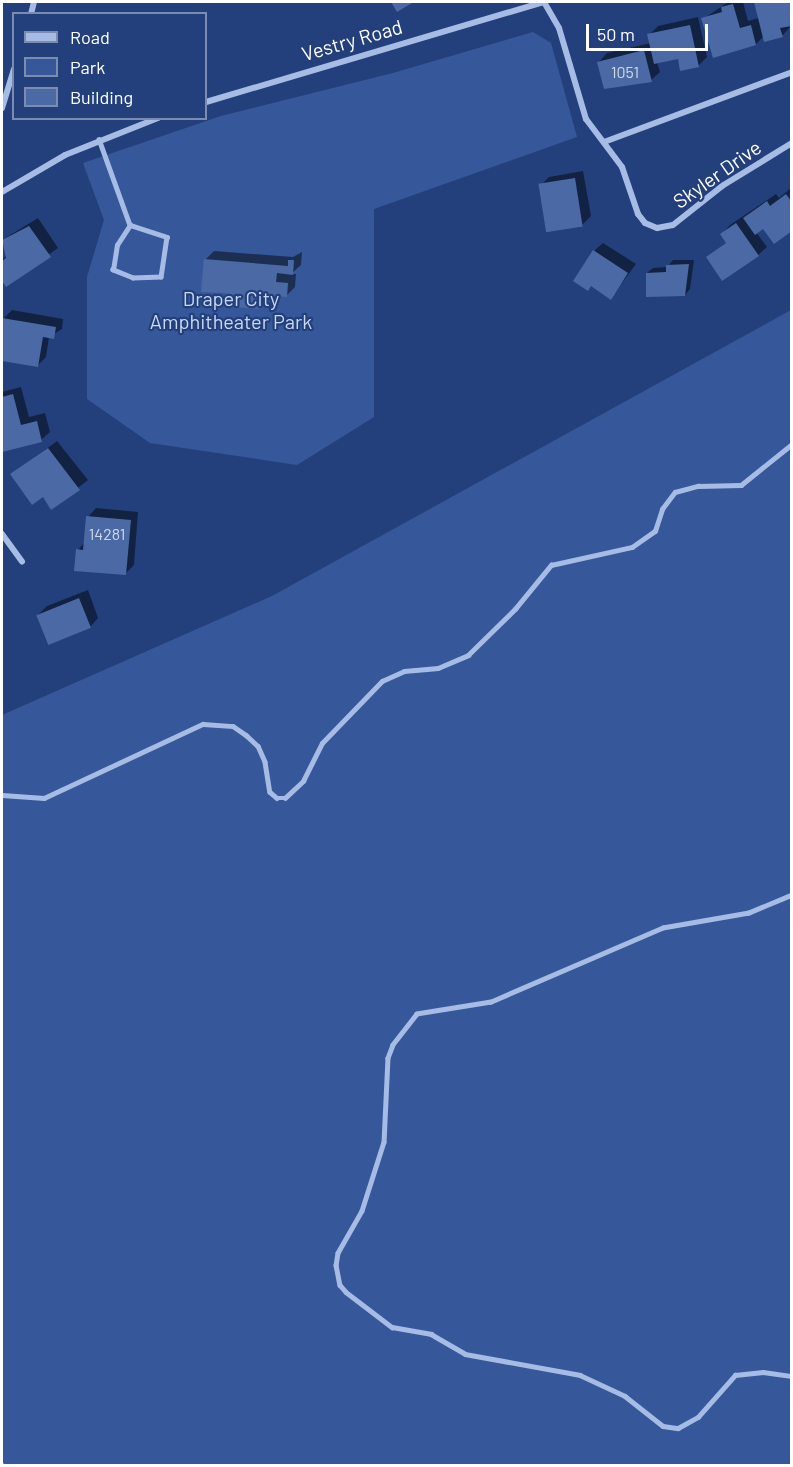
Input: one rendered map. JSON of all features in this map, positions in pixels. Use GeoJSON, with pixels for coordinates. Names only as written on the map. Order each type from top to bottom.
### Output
{"type":"FeatureCollection","features":[{"type":"Feature","properties":{"kind":"street","name":"Vestry Road"},"geometry":{"type":"LineString","coordinates":[[207,102],[544,2]]}},
{"type":"Feature","properties":{"kind":"street","name":"Skyler Drive"},"geometry":{"type":"LineString","coordinates":[[544,2],[559,28],[586,119],[628,178],[641,220],[651,226],[665,228],[722,186],[792,143]]}},
{"type":"Feature","properties":{"kind":"street"},"geometry":{"type":"LineString","coordinates":[[604,142],[792,72]]}},
{"type":"Feature","properties":{"kind":"street"},"geometry":{"type":"LineString","coordinates":[[2,108],[12,76]]}},
{"type":"Feature","properties":{"kind":"street"},"geometry":{"type":"LineString","coordinates":[[2,192],[99,140],[153,120]]}},
{"type":"Feature","properties":{"kind":"street"},"geometry":{"type":"LineString","coordinates":[[2,534],[22,562]]}},
{"type":"Feature","properties":{"kind":"lane"},"geometry":{"type":"LineString","coordinates":[[99,140],[130,225]]}},
{"type":"Feature","properties":{"kind":"lane"},"geometry":{"type":"LineString","coordinates":[[130,225],[167,237],[161,277],[132,278],[113,270],[117,245],[130,225]]}},
{"type":"Feature","properties":{"kind":"lane"},"geometry":{"type":"LineString","coordinates":[[2,795],[44,798],[203,724],[233,726],[246,735],[258,746],[265,762],[270,792],[277,798],[285,798],[303,781],[322,743],[382,681],[404,671],[438,668],[468,655],[515,609],[551,565],[632,547],[655,531],[662,509],[675,492],[698,486],[741,485],[792,444]]}},
{"type":"Feature","properties":{"kind":"lane"},"geometry":{"type":"LineString","coordinates":[[792,895],[749,913],[663,928],[499,999],[417,1014],[393,1045],[388,1058],[384,1142],[362,1211],[336,1265],[340,1285],[346,1292],[392,1327],[431,1334],[465,1354],[580,1375],[625,1396],[663,1426],[678,1428],[698,1417],[735,1375],[764,1372],[792,1376]]}},
{"type":"Feature","properties":{"kind":"green space","name":"Draper City Amphitheater Park"},"geometry":{"type":"Polygon","coordinates":[[[533,32],[551,43],[577,137],[374,209],[374,417],[297,465],[150,443],[87,399],[87,277],[104,220],[83,163],[221,116],[393,73],[533,32]]]}},
{"type":"Feature","properties":{"kind":"green space"},"geometry":{"type":"Polygon","coordinates":[[[791,310],[791,1465],[2,1465],[2,715],[272,596],[791,310]]]}},
{"type":"Feature","properties":{"kind":"building"},"geometry":{"type":"Polygon","coordinates":[[[391,2],[411,2],[412,3],[397,12],[391,2]]]}},
{"type":"Feature","properties":{"kind":"building"},"geometry":{"type":"Polygon","coordinates":[[[754,2],[792,2],[792,26],[780,28],[783,37],[764,42],[754,2]]]}},
{"type":"Feature","properties":{"kind":"building"},"geometry":{"type":"Polygon","coordinates":[[[733,4],[740,28],[751,25],[756,45],[713,58],[701,18],[722,12],[721,7],[733,4]]]}},
{"type":"Feature","properties":{"kind":"building"},"geometry":{"type":"Polygon","coordinates":[[[690,25],[699,67],[680,71],[678,59],[654,64],[647,34],[690,25]]]}},
{"type":"Feature","properties":{"kind":"building"},"geometry":{"type":"Polygon","coordinates":[[[644,50],[652,82],[604,89],[597,62],[644,50]]]}},
{"type":"Feature","properties":{"kind":"building"},"geometry":{"type":"Polygon","coordinates":[[[575,178],[583,226],[546,232],[538,184],[575,178]]]}},
{"type":"Feature","properties":{"kind":"building"},"geometry":{"type":"Polygon","coordinates":[[[786,194],[792,202],[792,231],[774,244],[763,229],[755,235],[743,218],[767,201],[770,206],[786,194]]]}},
{"type":"Feature","properties":{"kind":"building"},"geometry":{"type":"Polygon","coordinates":[[[736,223],[759,256],[722,281],[706,257],[726,243],[720,234],[736,223]]]}},
{"type":"Feature","properties":{"kind":"building"},"geometry":{"type":"Polygon","coordinates":[[[29,226],[51,257],[6,287],[2,281],[2,261],[6,258],[2,240],[29,226]]]}},
{"type":"Feature","properties":{"kind":"building"},"geometry":{"type":"Polygon","coordinates":[[[593,250],[628,273],[611,300],[591,286],[588,291],[573,281],[593,250]]]}},
{"type":"Feature","properties":{"kind":"building"},"geometry":{"type":"Polygon","coordinates":[[[204,259],[288,266],[288,260],[294,260],[293,275],[277,273],[276,282],[288,283],[287,297],[261,295],[260,309],[225,306],[226,293],[201,292],[204,259]]]}},
{"type":"Feature","properties":{"kind":"building"},"geometry":{"type":"Polygon","coordinates":[[[689,264],[685,296],[646,297],[646,273],[666,272],[666,265],[689,264]]]}},
{"type":"Feature","properties":{"kind":"building"},"geometry":{"type":"Polygon","coordinates":[[[2,318],[56,327],[54,339],[43,337],[38,367],[2,361],[2,318]]]}},
{"type":"Feature","properties":{"kind":"building"},"geometry":{"type":"Polygon","coordinates":[[[13,394],[21,425],[37,421],[42,442],[2,452],[2,397],[13,394]]]}},
{"type":"Feature","properties":{"kind":"building"},"geometry":{"type":"Polygon","coordinates":[[[48,448],[80,490],[51,510],[43,497],[32,505],[10,474],[48,448]]]}},
{"type":"Feature","properties":{"kind":"building"},"geometry":{"type":"Polygon","coordinates":[[[86,516],[131,520],[126,575],[74,571],[76,549],[83,550],[86,516]]]}},
{"type":"Feature","properties":{"kind":"building"},"geometry":{"type":"Polygon","coordinates":[[[79,598],[91,628],[48,645],[36,615],[79,598]]]}}]}
